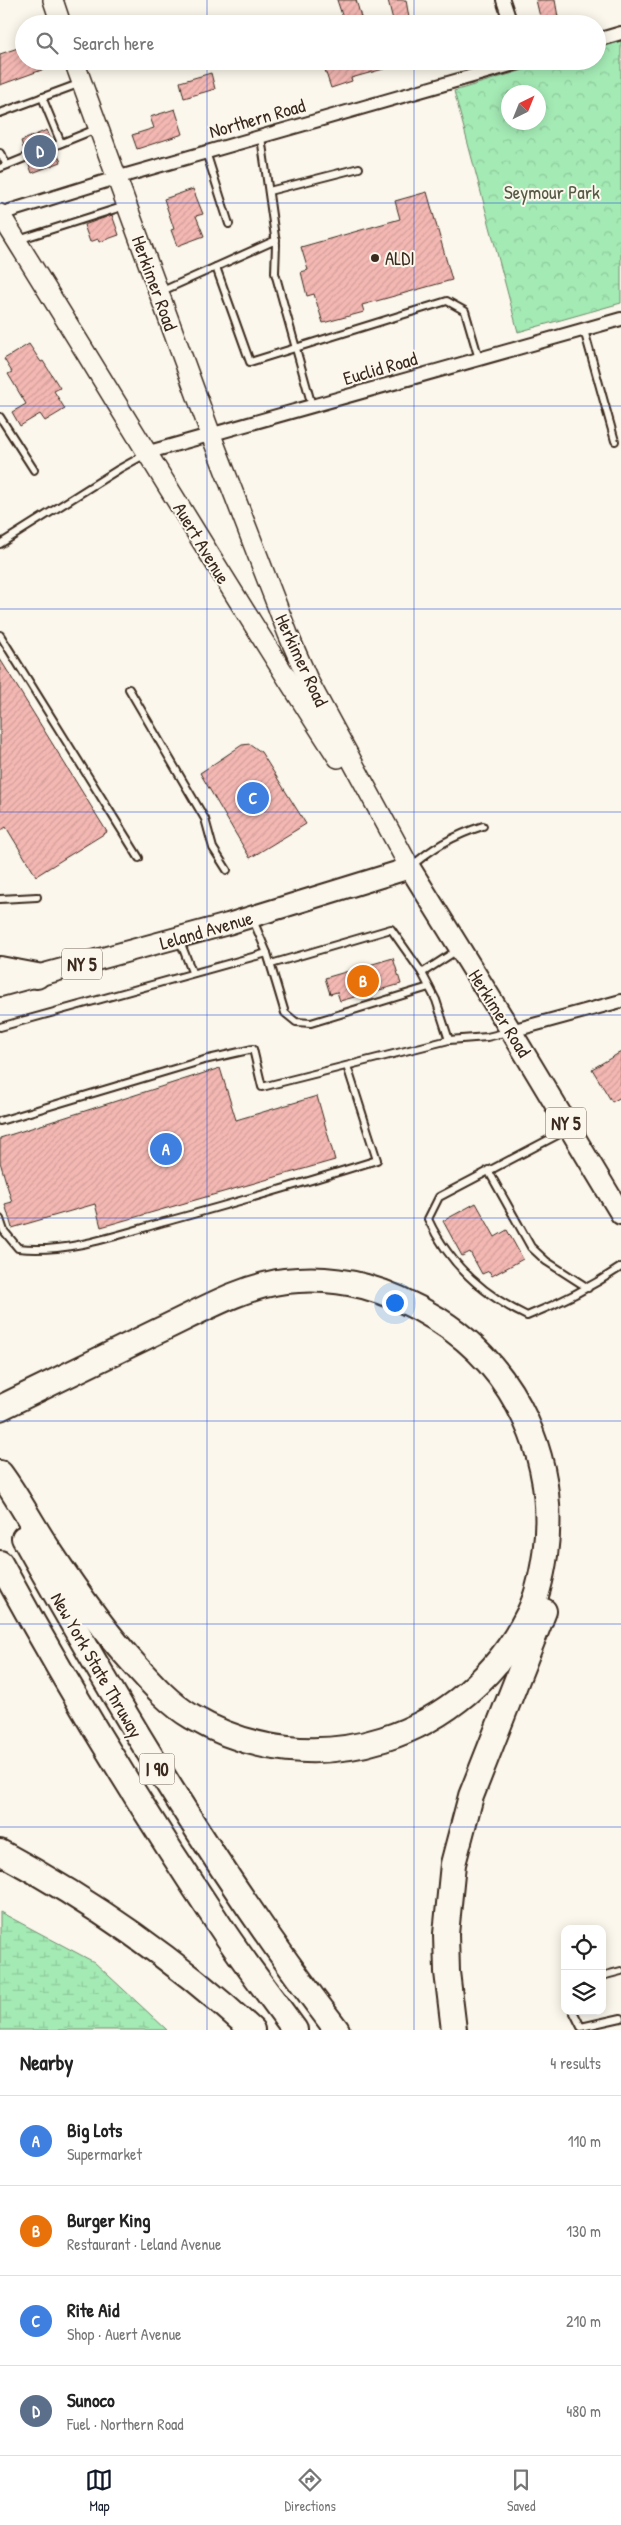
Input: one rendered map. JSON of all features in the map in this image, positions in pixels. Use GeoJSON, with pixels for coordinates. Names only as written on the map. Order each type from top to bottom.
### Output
{"type":"FeatureCollection","features":[{"type":"Feature","properties":{"kind":"highway","name":"NY 5"},"geometry":{"type":"LineString","coordinates":[[0,968],[37,976]]}},
{"type":"Feature","properties":{"kind":"highway"},"geometry":{"type":"LineString","coordinates":[[0,1408],[39,1382],[229,1283],[269,1272],[322,1268],[365,1275],[399,1284],[431,1300],[468,1325],[501,1355],[528,1390],[552,1449],[561,1497],[562,1535],[550,1596],[471,1796],[453,1864],[446,1953],[454,2030]]}},
{"type":"Feature","properties":{"kind":"highway"},"geometry":{"type":"LineString","coordinates":[[0,1395],[39,1382],[236,1294],[285,1281],[328,1280],[375,1288],[407,1300],[456,1331],[487,1359],[526,1417],[540,1455],[547,1494],[548,1536],[542,1576],[530,1611],[508,1648],[478,1684],[452,1706],[406,1732],[361,1746],[322,1751],[277,1749],[227,1734],[191,1716],[164,1696],[107,1634],[48,1548],[0,1473]]}},
{"type":"Feature","properties":{"kind":"highway","name":"New York State Thruway"},"geometry":{"type":"LineString","coordinates":[[0,1492],[81,1640],[160,1774],[246,1903],[337,2030]]}},
{"type":"Feature","properties":{"kind":"highway","name":"New York State Thruway"},"geometry":{"type":"LineString","coordinates":[[0,1563],[59,1672],[119,1771],[220,1927],[295,2030]]}},
{"type":"Feature","properties":{"kind":"highway"},"geometry":{"type":"LineString","coordinates":[[0,1852],[42,1875],[120,1924],[219,2000],[252,2030]]}},
{"type":"Feature","properties":{"kind":"main road"},"geometry":{"type":"LineString","coordinates":[[53,0],[58,15]]}},
{"type":"Feature","properties":{"kind":"main road","name":"Herkimer Road"},"geometry":{"type":"LineString","coordinates":[[77,70],[212,435],[288,634],[309,682],[410,868],[512,1031],[621,1214]]}},
{"type":"Feature","properties":{"kind":"main road","name":"Auert Avenue"},"geometry":{"type":"LineString","coordinates":[[0,214],[149,452],[185,515],[267,648],[410,868]]}},
{"type":"Feature","properties":{"kind":"main road","name":"Leland Avenue"},"geometry":{"type":"LineString","coordinates":[[0,986],[252,917],[410,868]]}},
{"type":"Feature","properties":{"kind":"street"},"geometry":{"type":"LineString","coordinates":[[503,0],[508,15]]}},
{"type":"Feature","properties":{"kind":"street"},"geometry":{"type":"LineString","coordinates":[[606,37],[621,33]]}},
{"type":"Feature","properties":{"kind":"street","name":"Northern Road"},"geometry":{"type":"LineString","coordinates":[[0,214],[116,178],[492,70]]}},
{"type":"Feature","properties":{"kind":"street","name":"Euclid Road"},"geometry":{"type":"LineString","coordinates":[[149,452],[621,319]]}},
{"type":"Feature","properties":{"kind":"street"},"geometry":{"type":"LineString","coordinates":[[512,1031],[621,1001]]}},
{"type":"Feature","properties":{"kind":"lane"},"geometry":{"type":"LineString","coordinates":[[0,113],[82,82]]}},
{"type":"Feature","properties":{"kind":"lane"},"geometry":{"type":"LineString","coordinates":[[42,97],[61,143]]}},
{"type":"Feature","properties":{"kind":"lane"},"geometry":{"type":"LineString","coordinates":[[0,153],[3,166],[98,128]]}},
{"type":"Feature","properties":{"kind":"lane"},"geometry":{"type":"LineString","coordinates":[[261,136],[276,240],[275,273],[312,406]]}},
{"type":"Feature","properties":{"kind":"lane"},"geometry":{"type":"LineString","coordinates":[[206,152],[229,224]]}},
{"type":"Feature","properties":{"kind":"lane"},"geometry":{"type":"LineString","coordinates":[[269,191],[359,168]]}},
{"type":"Feature","properties":{"kind":"lane"},"geometry":{"type":"LineString","coordinates":[[17,241],[126,206]]}},
{"type":"Feature","properties":{"kind":"lane"},"geometry":{"type":"LineString","coordinates":[[159,292],[276,240]]}},
{"type":"Feature","properties":{"kind":"lane"},"geometry":{"type":"LineString","coordinates":[[216,267],[250,362],[447,301],[465,311],[479,359]]}},
{"type":"Feature","properties":{"kind":"lane"},"geometry":{"type":"LineString","coordinates":[[584,330],[614,442]]}},
{"type":"Feature","properties":{"kind":"lane"},"geometry":{"type":"LineString","coordinates":[[0,417],[34,470]]}},
{"type":"Feature","properties":{"kind":"lane"},"geometry":{"type":"LineString","coordinates":[[0,544],[149,452]]}},
{"type":"Feature","properties":{"kind":"lane"},"geometry":{"type":"LineString","coordinates":[[0,635],[139,858]]}},
{"type":"Feature","properties":{"kind":"lane"},"geometry":{"type":"LineString","coordinates":[[129,689],[205,819],[213,848],[227,870]]}},
{"type":"Feature","properties":{"kind":"lane"},"geometry":{"type":"LineString","coordinates":[[410,868],[426,852],[457,835],[482,826]]}},
{"type":"Feature","properties":{"kind":"lane"},"geometry":{"type":"LineString","coordinates":[[0,899],[37,897]]}},
{"type":"Feature","properties":{"kind":"lane"},"geometry":{"type":"LineString","coordinates":[[252,917],[271,964],[285,1013],[296,1022],[311,1024],[429,987]]}},
{"type":"Feature","properties":{"kind":"lane"},"geometry":{"type":"LineString","coordinates":[[271,964],[391,929],[422,973],[436,1000],[448,1040]]}},
{"type":"Feature","properties":{"kind":"lane"},"geometry":{"type":"LineString","coordinates":[[179,938],[192,972]]}},
{"type":"Feature","properties":{"kind":"lane"},"geometry":{"type":"LineString","coordinates":[[422,973],[460,948]]}},
{"type":"Feature","properties":{"kind":"lane"},"geometry":{"type":"LineString","coordinates":[[0,1027],[129,992],[192,972],[267,953]]}},
{"type":"Feature","properties":{"kind":"lane"},"geometry":{"type":"LineString","coordinates":[[0,1122],[204,1060],[253,1049],[262,1087],[448,1040],[487,1038],[512,1031]]}},
{"type":"Feature","properties":{"kind":"lane"},"geometry":{"type":"LineString","coordinates":[[0,1219],[4,1231],[18,1248],[39,1250],[118,1235],[288,1188],[377,1160],[347,1066]]}},
{"type":"Feature","properties":{"kind":"lane"},"geometry":{"type":"LineString","coordinates":[[570,1129],[439,1197],[428,1219],[438,1240],[457,1266],[480,1288],[508,1307],[527,1316],[588,1288],[621,1267]]}},
{"type":"Feature","properties":{"kind":"lane"},"geometry":{"type":"LineString","coordinates":[[488,1170],[531,1247],[546,1261],[588,1288]]}},
{"type":"Feature","properties":{"kind":"lane"},"geometry":{"type":"LineString","coordinates":[[606,1975],[621,1971]]}},
{"type":"Feature","properties":{"kind":"lane"},"geometry":{"type":"LineString","coordinates":[[575,2015],[581,2027],[621,2018]]}},
{"type":"Feature","properties":{"kind":"green space","name":"Seymour Park"},"geometry":{"type":"Polygon","coordinates":[[[621,41],[621,303],[518,332],[454,91],[523,70],[606,70],[606,45],[621,41]]]}},
{"type":"Feature","properties":{"kind":"green space"},"geometry":{"type":"Polygon","coordinates":[[[0,1912],[94,1962],[167,2030],[0,2030],[0,1912]]]}},
{"type":"Feature","properties":{"kind":"building"},"geometry":{"type":"Polygon","coordinates":[[[337,0],[356,0],[360,15],[342,15],[337,0]]]}},
{"type":"Feature","properties":{"kind":"building"},"geometry":{"type":"Polygon","coordinates":[[[388,0],[406,0],[408,15],[392,15],[388,0]]]}},
{"type":"Feature","properties":{"kind":"building"},"geometry":{"type":"Polygon","coordinates":[[[536,0],[555,0],[558,15],[540,15],[536,0]]]}},
{"type":"Feature","properties":{"kind":"building"},"geometry":{"type":"Polygon","coordinates":[[[15,49],[15,70],[42,70],[0,85],[0,54],[15,49]]]}},
{"type":"Feature","properties":{"kind":"building"},"geometry":{"type":"Polygon","coordinates":[[[325,70],[380,70],[351,78],[352,81],[331,88],[325,70]]]}},
{"type":"Feature","properties":{"kind":"building"},"geometry":{"type":"Polygon","coordinates":[[[211,73],[215,89],[184,98],[180,82],[211,73]]]}},
{"type":"Feature","properties":{"kind":"building"},"geometry":{"type":"Polygon","coordinates":[[[175,109],[183,134],[137,149],[132,135],[154,128],[150,117],[175,109]]]}},
{"type":"Feature","properties":{"kind":"building"},"geometry":{"type":"Polygon","coordinates":[[[47,130],[52,142],[25,153],[21,141],[47,130]]]}},
{"type":"Feature","properties":{"kind":"building"},"geometry":{"type":"Polygon","coordinates":[[[56,151],[61,162],[32,173],[28,162],[56,151]]]}},
{"type":"Feature","properties":{"kind":"building"},"geometry":{"type":"Polygon","coordinates":[[[193,189],[203,214],[196,216],[204,236],[177,246],[171,230],[174,229],[164,199],[193,189]]]}},
{"type":"Feature","properties":{"kind":"building","name":"ALDI"},"geometry":{"type":"Polygon","coordinates":[[[427,192],[452,280],[362,305],[364,312],[323,323],[314,294],[307,296],[301,272],[308,270],[301,247],[400,219],[395,201],[427,192]]]}},
{"type":"Feature","properties":{"kind":"building"},"geometry":{"type":"Polygon","coordinates":[[[112,215],[119,235],[99,242],[98,239],[90,242],[84,225],[112,215]]]}},
{"type":"Feature","properties":{"kind":"building"},"geometry":{"type":"Polygon","coordinates":[[[29,344],[41,362],[43,361],[60,388],[54,391],[65,409],[45,421],[40,414],[20,426],[12,412],[26,404],[8,374],[12,372],[4,359],[29,344]]]}},
{"type":"Feature","properties":{"kind":"building"},"geometry":{"type":"Polygon","coordinates":[[[0,659],[107,832],[36,876],[6,827],[0,831],[0,659]]]}},
{"type":"Feature","properties":{"kind":"building"},"geometry":{"type":"Polygon","coordinates":[[[250,744],[261,752],[306,824],[250,858],[200,773],[242,745],[250,744]]]}},
{"type":"Feature","properties":{"kind":"building"},"geometry":{"type":"Polygon","coordinates":[[[393,958],[401,984],[340,1001],[337,992],[330,994],[325,978],[393,958]]]}},
{"type":"Feature","properties":{"kind":"building"},"geometry":{"type":"Polygon","coordinates":[[[621,1052],[621,1097],[612,1102],[592,1069],[621,1052]]]}},
{"type":"Feature","properties":{"kind":"building"},"geometry":{"type":"Polygon","coordinates":[[[220,1068],[236,1120],[317,1096],[335,1160],[101,1227],[95,1204],[12,1228],[5,1204],[12,1202],[0,1162],[0,1138],[220,1068]]]}},
{"type":"Feature","properties":{"kind":"building"},"geometry":{"type":"Polygon","coordinates":[[[476,1203],[495,1237],[507,1230],[523,1259],[492,1276],[489,1271],[482,1274],[470,1252],[462,1256],[443,1221],[476,1203]]]}},
{"type":"Feature","properties":{"kind":"place","name":"Sunoco"},"geometry":{"type":"Point","coordinates":[40,151]}},
{"type":"Feature","properties":{"kind":"place","name":"ALDI"},"geometry":{"type":"Point","coordinates":[375,258]}},
{"type":"Feature","properties":{"kind":"place","name":"Rite Aid"},"geometry":{"type":"Point","coordinates":[253,798]}},
{"type":"Feature","properties":{"kind":"place","name":"Burger King"},"geometry":{"type":"Point","coordinates":[363,981]}},
{"type":"Feature","properties":{"kind":"place","name":"Big Lots"},"geometry":{"type":"Point","coordinates":[166,1149]}}]}
